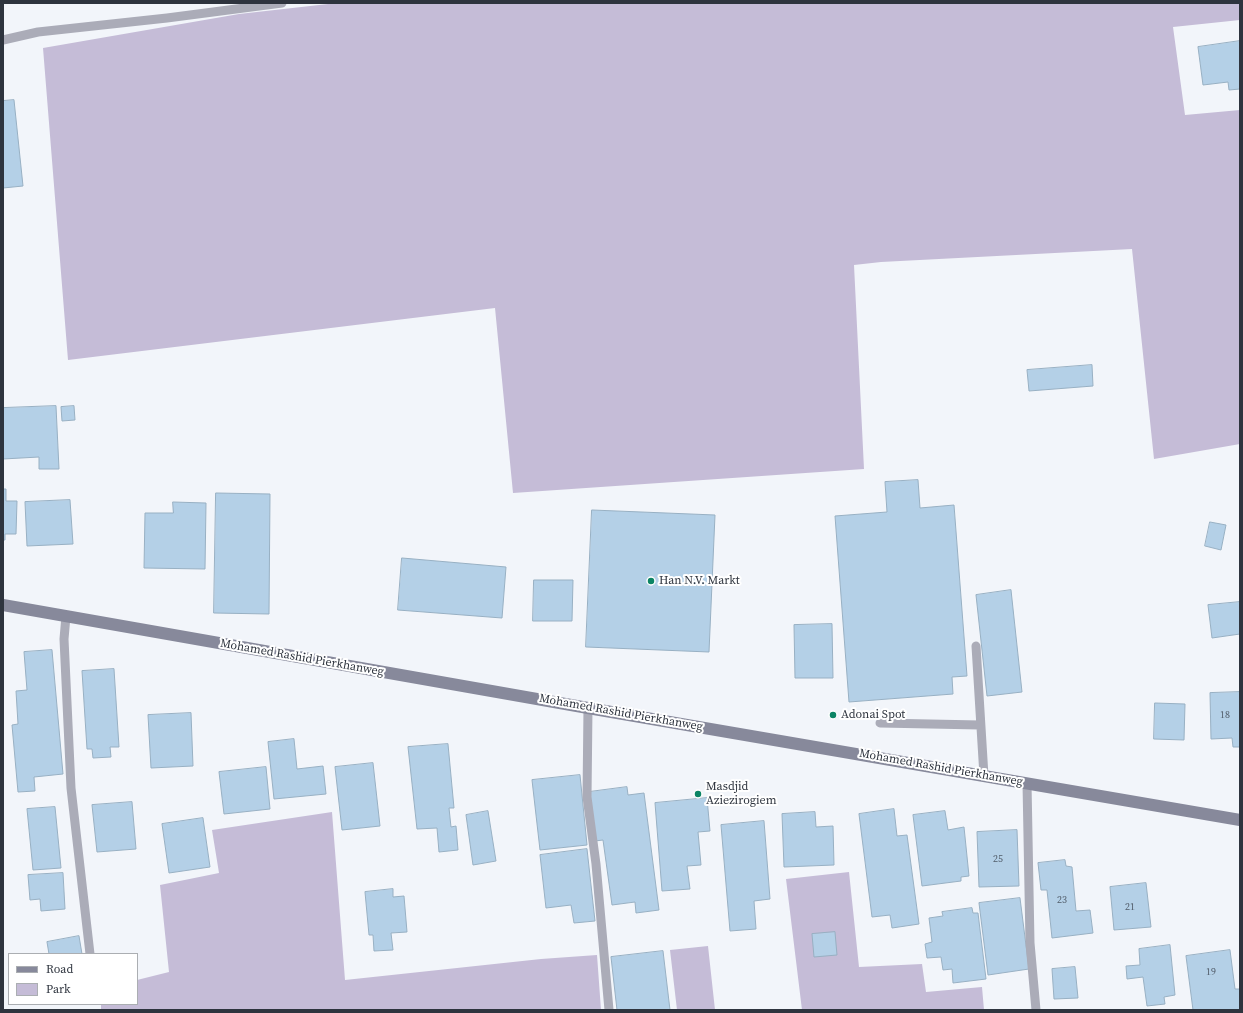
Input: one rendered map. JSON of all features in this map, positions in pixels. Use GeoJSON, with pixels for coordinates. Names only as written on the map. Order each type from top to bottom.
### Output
{"type":"FeatureCollection","features":[{"type":"Feature","properties":{"kind":"street","name":"Mohamed Rashid Pierkhanweg"},"geometry":{"type":"LineString","coordinates":[[3,605],[588,708],[1240,820]]}},
{"type":"Feature","properties":{"kind":"lane"},"geometry":{"type":"LineString","coordinates":[[3,40],[38,32],[167,18],[282,3]]}},
{"type":"Feature","properties":{"kind":"lane"},"geometry":{"type":"LineString","coordinates":[[66,616],[64,639],[71,788],[90,953]]}},
{"type":"Feature","properties":{"kind":"lane"},"geometry":{"type":"LineString","coordinates":[[976,646],[984,776]]}},
{"type":"Feature","properties":{"kind":"lane"},"geometry":{"type":"LineString","coordinates":[[588,708],[587,797],[596,864],[610,1010]]}},
{"type":"Feature","properties":{"kind":"lane"},"geometry":{"type":"LineString","coordinates":[[880,722],[980,725]]}},
{"type":"Feature","properties":{"kind":"lane"},"geometry":{"type":"LineString","coordinates":[[1027,783],[1030,943],[1036,1010]]}},
{"type":"Feature","properties":{"kind":"green space"},"geometry":{"type":"Polygon","coordinates":[[[337,3],[1240,3],[1240,20],[1173,27],[1185,115],[1240,110],[1240,444],[1154,459],[1132,249],[881,262],[854,265],[864,469],[513,493],[495,308],[68,360],[43,48],[239,14],[337,3]]]}},
{"type":"Feature","properties":{"kind":"green space"},"geometry":{"type":"Polygon","coordinates":[[[332,812],[345,980],[541,959],[597,955],[601,1010],[101,1010],[101,1005],[138,1005],[138,980],[169,972],[160,885],[219,873],[212,830],[332,812]]]}},
{"type":"Feature","properties":{"kind":"green space"},"geometry":{"type":"Polygon","coordinates":[[[849,872],[859,967],[922,964],[926,992],[982,987],[984,1010],[802,1010],[786,879],[849,872]]]}},
{"type":"Feature","properties":{"kind":"green space"},"geometry":{"type":"Polygon","coordinates":[[[708,946],[715,1010],[677,1010],[670,950],[708,946]]]}},
{"type":"Feature","properties":{"kind":"building"},"geometry":{"type":"Polygon","coordinates":[[[1240,41],[1240,89],[1229,90],[1228,82],[1203,85],[1198,47],[1240,41]]]}},
{"type":"Feature","properties":{"kind":"building"},"geometry":{"type":"Polygon","coordinates":[[[14,100],[23,186],[3,188],[3,101],[14,100]]]}},
{"type":"Feature","properties":{"kind":"building"},"geometry":{"type":"Polygon","coordinates":[[[1092,365],[1093,386],[1029,391],[1027,370],[1092,365]]]}},
{"type":"Feature","properties":{"kind":"building"},"geometry":{"type":"Polygon","coordinates":[[[56,406],[59,469],[39,469],[39,457],[3,459],[3,408],[56,406]]]}},
{"type":"Feature","properties":{"kind":"building"},"geometry":{"type":"Polygon","coordinates":[[[74,406],[75,420],[62,421],[61,407],[74,406]]]}},
{"type":"Feature","properties":{"kind":"building"},"geometry":{"type":"Polygon","coordinates":[[[918,480],[920,508],[954,505],[967,676],[952,677],[953,694],[849,702],[835,516],[887,512],[885,482],[918,480]]]}},
{"type":"Feature","properties":{"kind":"building"},"geometry":{"type":"Polygon","coordinates":[[[3,489],[6,489],[6,501],[17,501],[16,534],[5,534],[5,540],[3,540],[3,489]]]}},
{"type":"Feature","properties":{"kind":"building"},"geometry":{"type":"Polygon","coordinates":[[[216,493],[270,494],[269,614],[214,613],[216,493]]]}},
{"type":"Feature","properties":{"kind":"building"},"geometry":{"type":"Polygon","coordinates":[[[70,500],[73,544],[27,546],[25,502],[70,500]]]}},
{"type":"Feature","properties":{"kind":"building"},"geometry":{"type":"Polygon","coordinates":[[[173,502],[206,503],[205,569],[144,568],[145,513],[173,513],[173,502]]]}},
{"type":"Feature","properties":{"kind":"building","name":"Han N.V. Markt"},"geometry":{"type":"Polygon","coordinates":[[[592,510],[715,515],[709,652],[586,647],[592,510]]]}},
{"type":"Feature","properties":{"kind":"building"},"geometry":{"type":"Polygon","coordinates":[[[1210,522],[1226,525],[1221,550],[1205,546],[1210,522]]]}},
{"type":"Feature","properties":{"kind":"building"},"geometry":{"type":"Polygon","coordinates":[[[402,558],[506,567],[502,618],[398,610],[402,558]]]}},
{"type":"Feature","properties":{"kind":"building"},"geometry":{"type":"Polygon","coordinates":[[[534,580],[573,580],[572,621],[533,621],[534,580]]]}},
{"type":"Feature","properties":{"kind":"building"},"geometry":{"type":"Polygon","coordinates":[[[1011,590],[1022,692],[987,696],[976,595],[1011,590]]]}},
{"type":"Feature","properties":{"kind":"building"},"geometry":{"type":"Polygon","coordinates":[[[1240,602],[1240,634],[1212,638],[1208,605],[1240,602]]]}},
{"type":"Feature","properties":{"kind":"building"},"geometry":{"type":"Polygon","coordinates":[[[832,624],[833,678],[795,678],[794,625],[832,624]]]}},
{"type":"Feature","properties":{"kind":"building"},"geometry":{"type":"Polygon","coordinates":[[[52,650],[63,774],[34,777],[35,791],[18,792],[12,725],[18,724],[16,691],[27,690],[24,652],[52,650]]]}},
{"type":"Feature","properties":{"kind":"building"},"geometry":{"type":"Polygon","coordinates":[[[114,669],[119,747],[110,747],[111,757],[93,758],[92,749],[87,749],[82,671],[114,669]]]}},
{"type":"Feature","properties":{"kind":"building"},"geometry":{"type":"Polygon","coordinates":[[[1240,692],[1240,747],[1233,747],[1232,738],[1211,739],[1210,693],[1240,692]]]}},
{"type":"Feature","properties":{"kind":"building"},"geometry":{"type":"Polygon","coordinates":[[[1155,703],[1185,704],[1184,740],[1154,739],[1155,703]]]}},
{"type":"Feature","properties":{"kind":"building"},"geometry":{"type":"Polygon","coordinates":[[[191,713],[193,766],[151,768],[148,715],[191,713]]]}},
{"type":"Feature","properties":{"kind":"building"},"geometry":{"type":"Polygon","coordinates":[[[294,739],[297,769],[323,766],[326,794],[274,799],[268,742],[294,739]]]}},
{"type":"Feature","properties":{"kind":"building"},"geometry":{"type":"Polygon","coordinates":[[[448,744],[454,808],[449,808],[451,827],[456,826],[458,850],[439,852],[437,828],[417,829],[408,747],[448,744]]]}},
{"type":"Feature","properties":{"kind":"building"},"geometry":{"type":"Polygon","coordinates":[[[373,763],[380,826],[342,830],[335,767],[373,763]]]}},
{"type":"Feature","properties":{"kind":"building"},"geometry":{"type":"Polygon","coordinates":[[[266,767],[270,809],[224,814],[219,772],[266,767]]]}},
{"type":"Feature","properties":{"kind":"building"},"geometry":{"type":"Polygon","coordinates":[[[580,775],[587,845],[540,850],[532,780],[580,775]]]}},
{"type":"Feature","properties":{"kind":"building"},"geometry":{"type":"Polygon","coordinates":[[[627,787],[628,795],[644,793],[659,910],[636,913],[635,902],[612,905],[603,840],[595,841],[589,792],[627,787]]]}},
{"type":"Feature","properties":{"kind":"building"},"geometry":{"type":"Polygon","coordinates":[[[707,798],[710,831],[698,832],[701,865],[687,866],[690,889],[662,891],[655,803],[707,798]]]}},
{"type":"Feature","properties":{"kind":"building"},"geometry":{"type":"Polygon","coordinates":[[[132,802],[136,849],[97,852],[92,805],[132,802]]]}},
{"type":"Feature","properties":{"kind":"building"},"geometry":{"type":"Polygon","coordinates":[[[55,807],[61,868],[33,870],[27,809],[55,807]]]}},
{"type":"Feature","properties":{"kind":"building"},"geometry":{"type":"Polygon","coordinates":[[[894,809],[897,836],[907,835],[919,924],[892,928],[890,915],[872,917],[859,814],[894,809]]]}},
{"type":"Feature","properties":{"kind":"building"},"geometry":{"type":"Polygon","coordinates":[[[488,811],[496,861],[473,865],[466,815],[488,811]]]}},
{"type":"Feature","properties":{"kind":"building"},"geometry":{"type":"Polygon","coordinates":[[[945,811],[948,830],[964,827],[969,876],[961,877],[961,881],[922,886],[913,815],[945,811]]]}},
{"type":"Feature","properties":{"kind":"building"},"geometry":{"type":"Polygon","coordinates":[[[815,812],[816,827],[833,826],[834,865],[784,867],[782,814],[815,812]]]}},
{"type":"Feature","properties":{"kind":"building"},"geometry":{"type":"Polygon","coordinates":[[[203,818],[210,867],[169,873],[162,824],[203,818]]]}},
{"type":"Feature","properties":{"kind":"building"},"geometry":{"type":"Polygon","coordinates":[[[764,821],[770,899],[754,901],[756,929],[730,931],[721,825],[764,821]]]}},
{"type":"Feature","properties":{"kind":"building"},"geometry":{"type":"Polygon","coordinates":[[[1017,830],[1019,886],[979,887],[977,832],[1017,830]]]}},
{"type":"Feature","properties":{"kind":"building"},"geometry":{"type":"Polygon","coordinates":[[[587,849],[595,921],[574,923],[571,905],[546,908],[540,855],[587,849]]]}},
{"type":"Feature","properties":{"kind":"building"},"geometry":{"type":"Polygon","coordinates":[[[1065,860],[1066,866],[1072,867],[1076,911],[1090,910],[1093,933],[1052,938],[1047,890],[1041,890],[1038,863],[1065,860]]]}},
{"type":"Feature","properties":{"kind":"building"},"geometry":{"type":"Polygon","coordinates":[[[63,873],[65,909],[41,911],[40,899],[30,900],[28,875],[63,873]]]}},
{"type":"Feature","properties":{"kind":"building"},"geometry":{"type":"Polygon","coordinates":[[[1146,883],[1151,927],[1114,930],[1110,887],[1146,883]]]}},
{"type":"Feature","properties":{"kind":"building"},"geometry":{"type":"Polygon","coordinates":[[[393,889],[393,897],[404,896],[407,932],[391,933],[393,950],[374,951],[373,935],[369,935],[365,892],[393,889]]]}},
{"type":"Feature","properties":{"kind":"building"},"geometry":{"type":"Polygon","coordinates":[[[1020,898],[1029,969],[988,975],[979,903],[1020,898]]]}},
{"type":"Feature","properties":{"kind":"building"},"geometry":{"type":"Polygon","coordinates":[[[972,908],[973,913],[978,913],[986,979],[953,983],[952,969],[943,970],[941,957],[927,958],[925,944],[932,942],[929,918],[943,916],[942,912],[972,908]]]}},
{"type":"Feature","properties":{"kind":"building"},"geometry":{"type":"Polygon","coordinates":[[[835,932],[837,955],[814,957],[812,934],[835,932]]]}},
{"type":"Feature","properties":{"kind":"building"},"geometry":{"type":"Polygon","coordinates":[[[79,936],[82,953],[49,953],[47,942],[79,936]]]}},
{"type":"Feature","properties":{"kind":"building"},"geometry":{"type":"Polygon","coordinates":[[[1170,945],[1175,995],[1164,997],[1165,1004],[1147,1006],[1143,977],[1127,979],[1126,966],[1140,965],[1139,949],[1170,945]]]}},
{"type":"Feature","properties":{"kind":"building"},"geometry":{"type":"Polygon","coordinates":[[[1230,950],[1235,989],[1240,989],[1240,1010],[1193,1010],[1186,956],[1230,950]]]}},
{"type":"Feature","properties":{"kind":"building"},"geometry":{"type":"Polygon","coordinates":[[[663,951],[670,1010],[617,1010],[611,957],[663,951]]]}},
{"type":"Feature","properties":{"kind":"building"},"geometry":{"type":"Polygon","coordinates":[[[1075,967],[1078,998],[1054,999],[1052,969],[1075,967]]]}},
{"type":"Feature","properties":{"kind":"place","name":"Han N.V. Markt"},"geometry":{"type":"Point","coordinates":[651,581]}},
{"type":"Feature","properties":{"kind":"place","name":"Adonai Spot"},"geometry":{"type":"Point","coordinates":[833,715]}},
{"type":"Feature","properties":{"kind":"place","name":"Masdjid Aziezirogiem"},"geometry":{"type":"Point","coordinates":[698,794]}}]}
